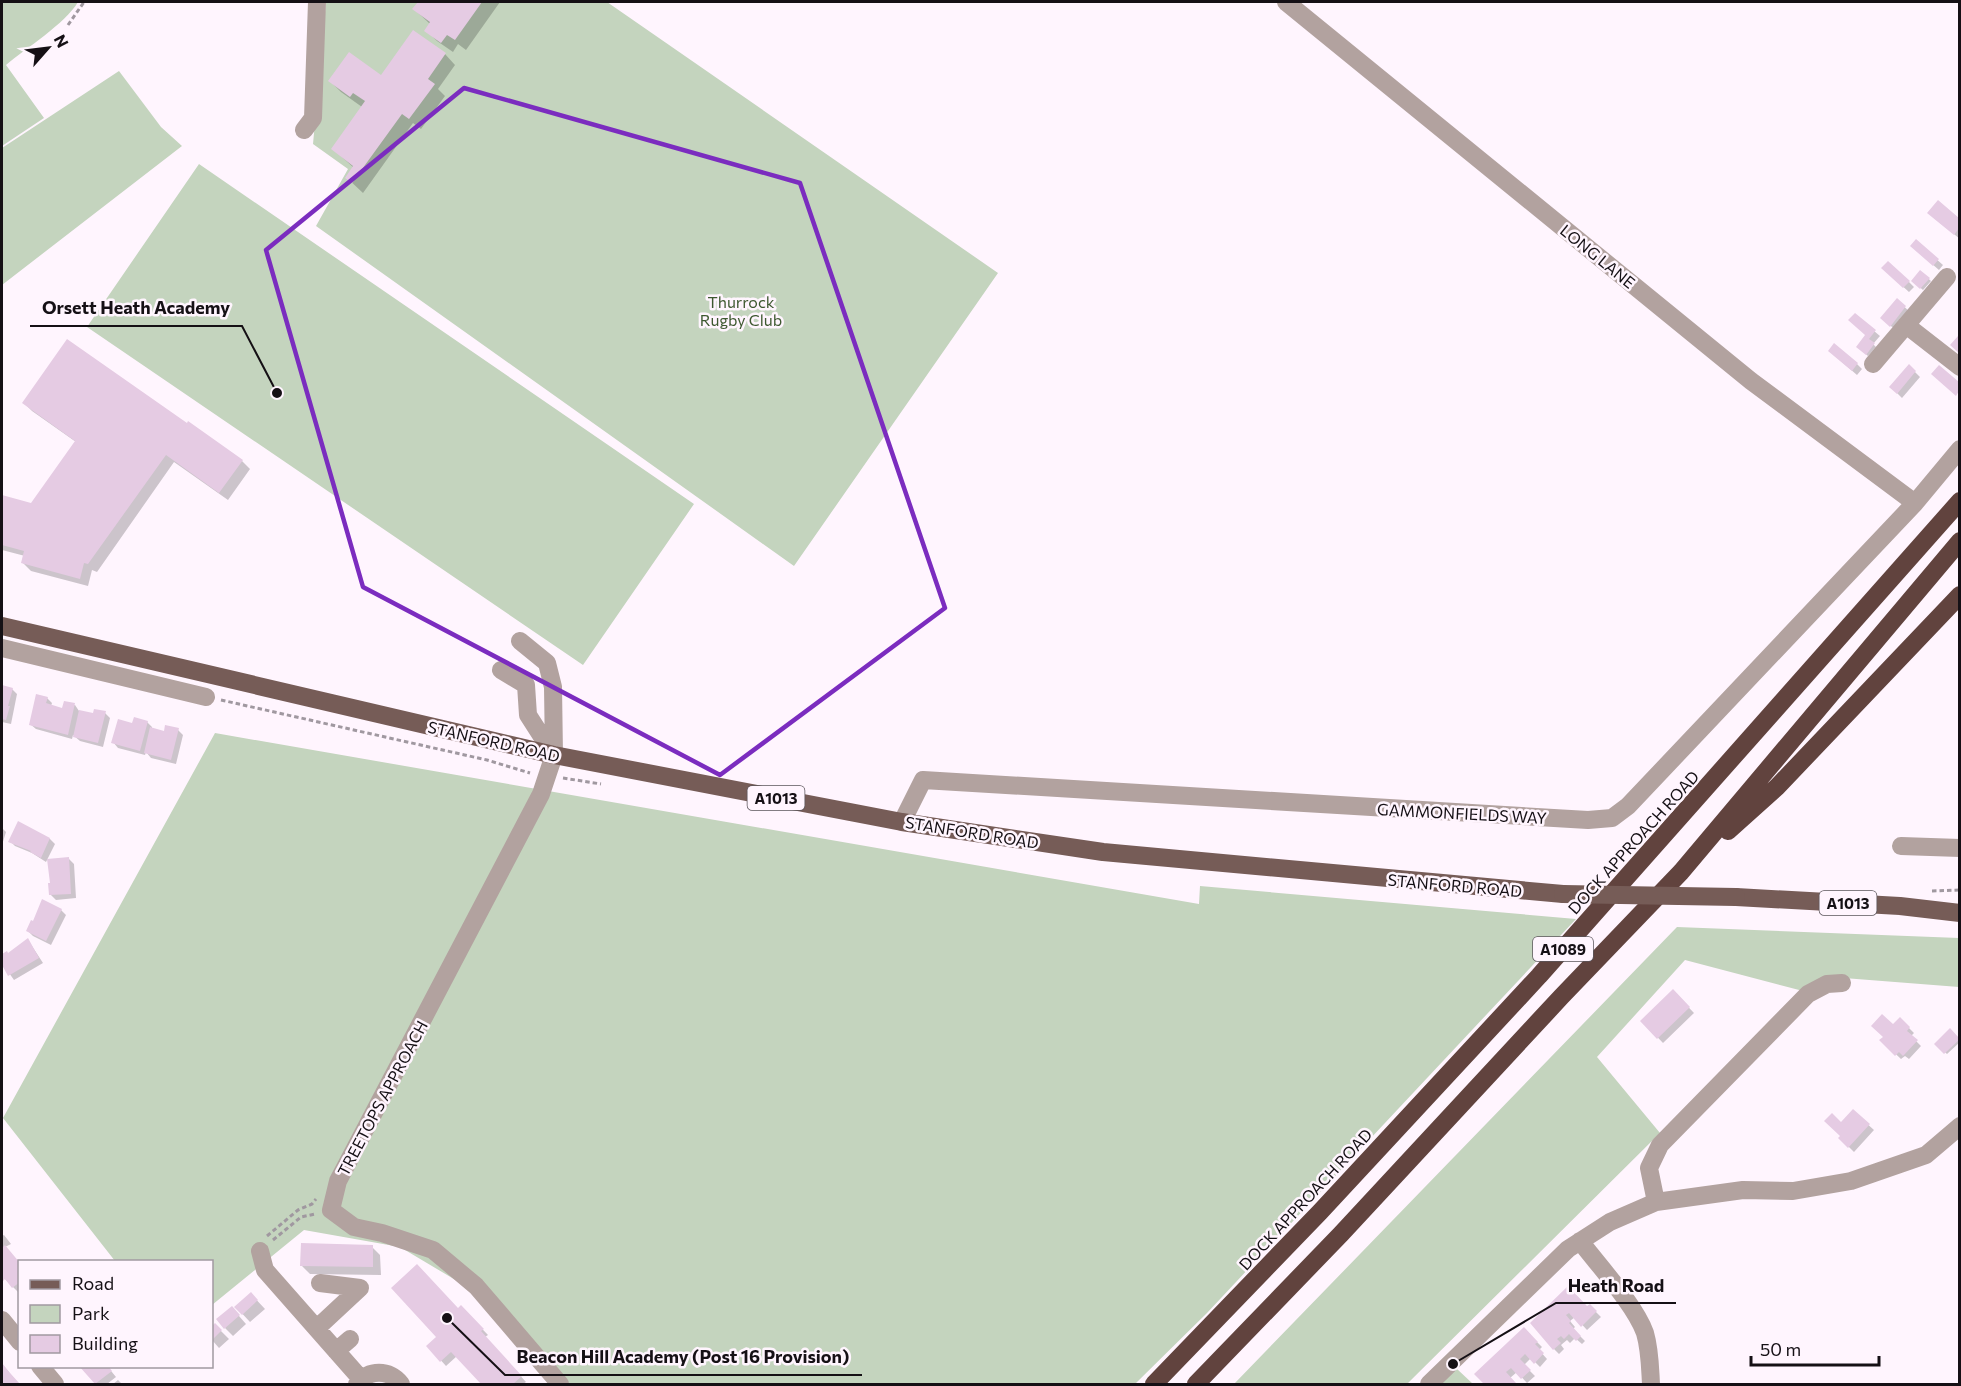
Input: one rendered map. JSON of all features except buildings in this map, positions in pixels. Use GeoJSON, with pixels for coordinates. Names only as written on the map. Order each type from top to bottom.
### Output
{"type":"FeatureCollection","features":[{"type":"Feature","properties":{"kind":"highway","name":"DOCK APPROACH ROAD"},"geometry":{"type":"LineString","coordinates":[[1154,1384],[1328,1204],[1539,976],[1959,501]]}},
{"type":"Feature","properties":{"kind":"highway"},"geometry":{"type":"LineString","coordinates":[[1681,872],[1959,541]]}},
{"type":"Feature","properties":{"kind":"highway"},"geometry":{"type":"LineString","coordinates":[[1681,872],[1777,787],[1959,595]]}},
{"type":"Feature","properties":{"kind":"highway","name":"A1089"},"geometry":{"type":"LineString","coordinates":[[1196,1384],[1341,1234],[1561,997],[1681,872]]}},
{"type":"Feature","properties":{"kind":"main road","name":"STANFORD ROAD"},"geometry":{"type":"LineString","coordinates":[[2,626],[554,755],[902,822],[1103,852],[1563,894],[1736,897],[1900,906],[1959,913]]}},
{"type":"Feature","properties":{"kind":"street"},"geometry":{"type":"LineString","coordinates":[[304,130],[313,118],[316,2]]}},
{"type":"Feature","properties":{"kind":"street","name":"LONG LANE"},"geometry":{"type":"LineString","coordinates":[[1286,2],[1751,381],[1915,503]]}},
{"type":"Feature","properties":{"kind":"street"},"geometry":{"type":"LineString","coordinates":[[1873,364],[1947,277]]}},
{"type":"Feature","properties":{"kind":"street"},"geometry":{"type":"LineString","coordinates":[[1906,325],[1959,367]]}},
{"type":"Feature","properties":{"kind":"street"},"geometry":{"type":"LineString","coordinates":[[1915,503],[1959,449]]}},
{"type":"Feature","properties":{"kind":"street","name":"GAMMONFIELDS WAY"},"geometry":{"type":"LineString","coordinates":[[902,822],[923,780],[1576,820],[1612,818],[1628,806],[1915,503]]}},
{"type":"Feature","properties":{"kind":"street"},"geometry":{"type":"LineString","coordinates":[[520,641],[548,663],[539,678],[526,685]]}},
{"type":"Feature","properties":{"kind":"street"},"geometry":{"type":"LineString","coordinates":[[2,648],[206,697]]}},
{"type":"Feature","properties":{"kind":"street","name":"TREETOPS APPROACH"},"geometry":{"type":"LineString","coordinates":[[332,1210],[338,1181],[541,795],[554,755],[553,687],[548,663]]}},
{"type":"Feature","properties":{"kind":"street"},"geometry":{"type":"LineString","coordinates":[[501,670],[526,685]]}},
{"type":"Feature","properties":{"kind":"street"},"geometry":{"type":"LineString","coordinates":[[526,685],[528,716],[554,755]]}},
{"type":"Feature","properties":{"kind":"street"},"geometry":{"type":"LineString","coordinates":[[1901,846],[1959,848]]}},
{"type":"Feature","properties":{"kind":"street"},"geometry":{"type":"LineString","coordinates":[[1656,1202],[1649,1168],[1660,1145],[1808,994],[1827,984],[1842,983]]}},
{"type":"Feature","properties":{"kind":"street"},"geometry":{"type":"LineString","coordinates":[[1429,1384],[1568,1249],[1610,1222],[1656,1202],[1743,1190],[1793,1191],[1851,1181],[1926,1155],[1959,1126]]}},
{"type":"Feature","properties":{"kind":"street"},"geometry":{"type":"LineString","coordinates":[[332,1210],[354,1227],[382,1233],[433,1250],[476,1286],[560,1384]]}},
{"type":"Feature","properties":{"kind":"street"},"geometry":{"type":"LineString","coordinates":[[1580,1241],[1632,1310],[1644,1332],[1649,1352],[1651,1384]]}},
{"type":"Feature","properties":{"kind":"street"},"geometry":{"type":"LineString","coordinates":[[260,1251],[265,1270],[317,1328],[343,1345],[359,1382],[368,1375],[385,1373],[401,1384]]}},
{"type":"Feature","properties":{"kind":"street"},"geometry":{"type":"LineString","coordinates":[[317,1328],[360,1288],[320,1284]]}},
{"type":"Feature","properties":{"kind":"street"},"geometry":{"type":"LineString","coordinates":[[2,1320],[18,1340]]}},
{"type":"Feature","properties":{"kind":"street"},"geometry":{"type":"LineString","coordinates":[[42,1368],[55,1384]]}},
{"type":"Feature","properties":{"kind":"path"},"geometry":{"type":"LineString","coordinates":[[68,26],[84,2]]}},
{"type":"Feature","properties":{"kind":"path"},"geometry":{"type":"LineString","coordinates":[[206,697],[487,760],[531,773]]}},
{"type":"Feature","properties":{"kind":"path"},"geometry":{"type":"LineString","coordinates":[[260,1251],[301,1217],[332,1210]]}},
{"type":"Feature","properties":{"kind":"highlighted area"},"geometry":{"type":"Polygon","coordinates":[[[464,88],[800,183],[945,608],[720,775],[363,587],[266,250],[464,88]]]}},
{"type":"Feature","properties":{"kind":"green space"},"geometry":{"type":"Polygon","coordinates":[[[2,2],[78,2],[55,27],[6,65],[44,118],[2,146],[2,2]]]}},
{"type":"Feature","properties":{"kind":"green space","name":"Thurrock Rugby Club"},"geometry":{"type":"Polygon","coordinates":[[[326,2],[607,2],[998,273],[794,566],[316,226],[348,169],[313,144],[326,2]]]}},
{"type":"Feature","properties":{"kind":"green space"},"geometry":{"type":"Polygon","coordinates":[[[119,71],[161,127],[182,146],[2,285],[2,148],[119,71]]]}},
{"type":"Feature","properties":{"kind":"green space"},"geometry":{"type":"Polygon","coordinates":[[[199,164],[694,504],[583,665],[87,327],[199,164]]]}},
{"type":"Feature","properties":{"kind":"green space"},"geometry":{"type":"Polygon","coordinates":[[[215,733],[1199,904],[1200,886],[1576,919],[1207,1313],[1135,1384],[553,1384],[474,1291],[400,1247],[304,1230],[213,1304],[213,1260],[114,1260],[3,1118],[215,733]]]}},
{"type":"Feature","properties":{"kind":"green space"},"geometry":{"type":"Polygon","coordinates":[[[1677,927],[1959,938],[1959,987],[1831,977],[1803,991],[1685,960],[1597,1057],[1660,1133],[1407,1384],[1234,1384],[1677,927]]]}},
{"type":"Feature","properties":{"kind":"green space"},"geometry":{"type":"Polygon","coordinates":[[[1456,1368],[1473,1384],[1440,1384],[1456,1368]]]}},
{"type":"Feature","properties":{"kind":"place","name":"Orsett Heath Academy"},"geometry":{"type":"Point","coordinates":[277,393]}},
{"type":"Feature","properties":{"kind":"place","name":"Beacon Hill Academy (Post 16 Provision)"},"geometry":{"type":"Point","coordinates":[447,1318]}},
{"type":"Feature","properties":{"kind":"place","name":"Heath Road"},"geometry":{"type":"Point","coordinates":[1453,1364]}}]}
